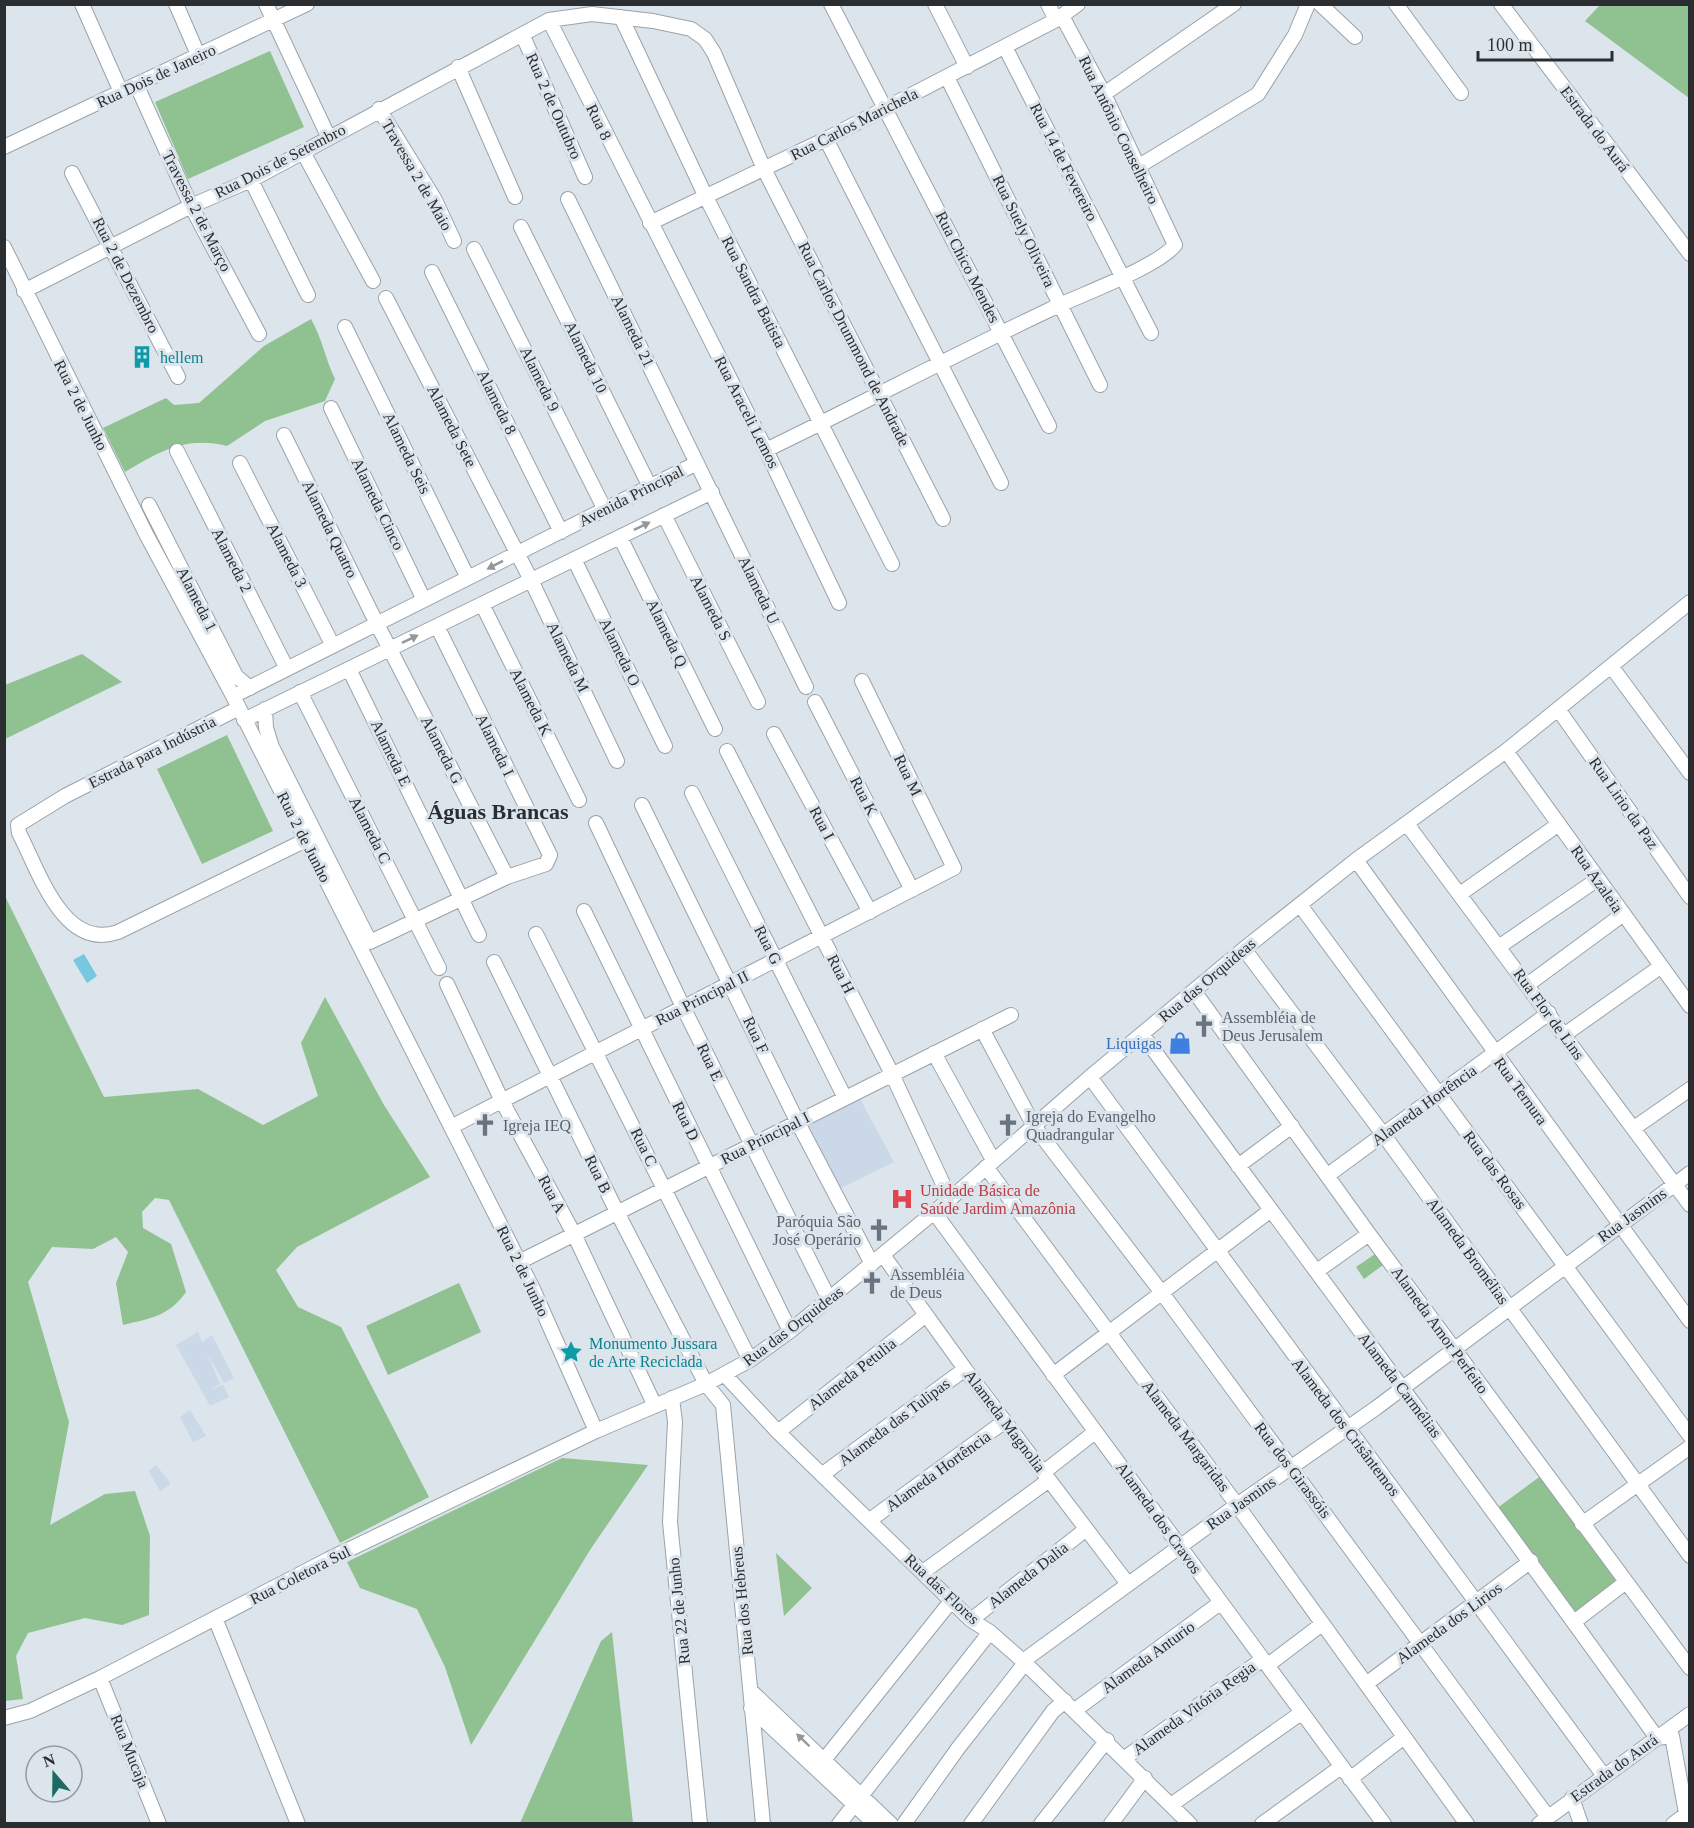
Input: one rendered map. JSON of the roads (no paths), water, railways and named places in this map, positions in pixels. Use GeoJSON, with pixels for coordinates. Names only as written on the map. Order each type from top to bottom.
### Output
{"type":"FeatureCollection","features":[{"type":"Feature","properties":{"kind":"street"},"geometry":{"type":"LineString","coordinates":[[82,4],[121,92]]}},
{"type":"Feature","properties":{"kind":"street"},"geometry":{"type":"LineString","coordinates":[[176,4],[199,57]]}},
{"type":"Feature","properties":{"kind":"street"},"geometry":{"type":"LineString","coordinates":[[266,4],[329,138]]}},
{"type":"Feature","properties":{"kind":"street","name":"Rua Dois de Janeiro"},"geometry":{"type":"LineString","coordinates":[[4,147],[273,23],[307,4]]}},
{"type":"Feature","properties":{"kind":"street"},"geometry":{"type":"LineString","coordinates":[[831,4],[885,109]]}},
{"type":"Feature","properties":{"kind":"street"},"geometry":{"type":"LineString","coordinates":[[935,4],[967,67]]}},
{"type":"Feature","properties":{"kind":"street","name":"Rua Antônio Conselheiro"},"geometry":{"type":"LineString","coordinates":[[1048,4],[1059,18],[1104,94],[1174,245],[1167,253],[1122,277]]}},
{"type":"Feature","properties":{"kind":"street","name":"Rua Carlos Marichela"},"geometry":{"type":"LineString","coordinates":[[650,223],[826,139],[948,77],[1059,18],[1078,4]]}},
{"type":"Feature","properties":{"kind":"street"},"geometry":{"type":"LineString","coordinates":[[1104,94],[1234,4]]}},
{"type":"Feature","properties":{"kind":"street"},"geometry":{"type":"LineString","coordinates":[[1139,166],[1258,94],[1295,35],[1308,4]]}},
{"type":"Feature","properties":{"kind":"street"},"geometry":{"type":"LineString","coordinates":[[1320,4],[1355,37]]}},
{"type":"Feature","properties":{"kind":"street"},"geometry":{"type":"LineString","coordinates":[[1396,4],[1461,93]]}},
{"type":"Feature","properties":{"kind":"street","name":"Estrada do Aurá"},"geometry":{"type":"LineString","coordinates":[[1501,4],[1689,254]]}},
{"type":"Feature","properties":{"kind":"street","name":"Rua Dois de Setembro"},"geometry":{"type":"LineString","coordinates":[[24,291],[191,206],[251,180],[379,109],[549,20],[592,14],[691,29],[705,39],[714,53],[764,169]]}},
{"type":"Feature","properties":{"kind":"street","name":"Rua Sandra Batista"},"geometry":{"type":"LineString","coordinates":[[621,17],[706,197],[892,564]]}},
{"type":"Feature","properties":{"kind":"street","name":"Rua 8"},"geometry":{"type":"LineString","coordinates":[[549,20],[650,223]]}},
{"type":"Feature","properties":{"kind":"street","name":"Rua 2 de Outubro"},"geometry":{"type":"LineString","coordinates":[[528,31],[585,177]]}},
{"type":"Feature","properties":{"kind":"street","name":"Rua 14 de Fevereiro"},"geometry":{"type":"LineString","coordinates":[[1005,47],[1122,277]]}},
{"type":"Feature","properties":{"kind":"street"},"geometry":{"type":"LineString","coordinates":[[458,67],[516,197]]}},
{"type":"Feature","properties":{"kind":"street","name":"Rua Suely Oliveira"},"geometry":{"type":"LineString","coordinates":[[948,77],[1100,385]]}},
{"type":"Feature","properties":{"kind":"street","name":"Travessa 2 de Março"},"geometry":{"type":"LineString","coordinates":[[137,86],[191,206],[259,334]]}},
{"type":"Feature","properties":{"kind":"street","name":"Travessa 2 de Maio"},"geometry":{"type":"LineString","coordinates":[[379,109],[435,200],[454,242]]}},
{"type":"Feature","properties":{"kind":"street","name":"Rua Chico Mendes"},"geometry":{"type":"LineString","coordinates":[[885,109],[1049,426]]}},
{"type":"Feature","properties":{"kind":"street"},"geometry":{"type":"LineString","coordinates":[[826,139],[942,363],[1001,483]]}},
{"type":"Feature","properties":{"kind":"street"},"geometry":{"type":"LineString","coordinates":[[303,152],[373,281]]}},
{"type":"Feature","properties":{"kind":"street","name":"Rua Carlos Drummond de Andrade"},"geometry":{"type":"LineString","coordinates":[[764,169],[943,519]]}},
{"type":"Feature","properties":{"kind":"street","name":"Rua 2 de Dezembro"},"geometry":{"type":"LineString","coordinates":[[72,173],[112,246],[178,377]]}},
{"type":"Feature","properties":{"kind":"street"},"geometry":{"type":"LineString","coordinates":[[251,180],[308,295]]}},
{"type":"Feature","properties":{"kind":"street","name":"Alameda 21"},"geometry":{"type":"LineString","coordinates":[[568,199],[697,463]]}},
{"type":"Feature","properties":{"kind":"street","name":"Rua Araceli Lemos"},"geometry":{"type":"LineString","coordinates":[[650,223],[766,450],[839,603]]}},
{"type":"Feature","properties":{"kind":"street","name":"Alameda 10"},"geometry":{"type":"LineString","coordinates":[[521,227],[650,487]]}},
{"type":"Feature","properties":{"kind":"street","name":"Rua 2 de Junho"},"geometry":{"type":"LineString","coordinates":[[4,247],[146,534],[239,708],[519,1262],[596,1431]]}},
{"type":"Feature","properties":{"kind":"street","name":"Alameda 9"},"geometry":{"type":"LineString","coordinates":[[474,249],[605,510]]}},
{"type":"Feature","properties":{"kind":"street","name":"Alameda 8"},"geometry":{"type":"LineString","coordinates":[[432,272],[561,532]]}},
{"type":"Feature","properties":{"kind":"street"},"geometry":{"type":"LineString","coordinates":[[766,450],[1002,332],[1122,277],[1151,333]]}},
{"type":"Feature","properties":{"kind":"street","name":"Alameda Sete"},"geometry":{"type":"LineString","coordinates":[[386,298],[518,554]]}},
{"type":"Feature","properties":{"kind":"street","name":"Alameda Seis"},"geometry":{"type":"LineString","coordinates":[[345,327],[468,578]]}},
{"type":"Feature","properties":{"kind":"street","name":"Alameda Cinco"},"geometry":{"type":"LineString","coordinates":[[331,408],[424,600]]}},
{"type":"Feature","properties":{"kind":"street","name":"Alameda Quatro"},"geometry":{"type":"LineString","coordinates":[[284,435],[377,624]]}},
{"type":"Feature","properties":{"kind":"street","name":"Alameda 2"},"geometry":{"type":"LineString","coordinates":[[177,451],[287,669]]}},
{"type":"Feature","properties":{"kind":"street","name":"Alameda 3"},"geometry":{"type":"LineString","coordinates":[[240,463],[333,646]]}},
{"type":"Feature","properties":{"kind":"street","name":"Avenida Principal"},"geometry":{"type":"LineString","coordinates":[[697,463],[712,492],[268,708],[239,708],[254,686],[697,463]]}},
{"type":"Feature","properties":{"kind":"street","name":"Alameda U"},"geometry":{"type":"LineString","coordinates":[[712,492],[806,687]]}},
{"type":"Feature","properties":{"kind":"street","name":"Alameda 1"},"geometry":{"type":"LineString","coordinates":[[149,505],[236,676],[254,686],[268,708],[266,728],[272,747],[370,942],[416,921]]}},
{"type":"Feature","properties":{"kind":"street","name":"Alameda S"},"geometry":{"type":"LineString","coordinates":[[664,515],[758,702]]}},
{"type":"Feature","properties":{"kind":"street","name":"Alameda Q"},"geometry":{"type":"LineString","coordinates":[[620,537],[715,729]]}},
{"type":"Feature","properties":{"kind":"street","name":"Alameda M"},"geometry":{"type":"LineString","coordinates":[[518,554],[617,761]]}},
{"type":"Feature","properties":{"kind":"street","name":"Alameda O"},"geometry":{"type":"LineString","coordinates":[[574,559],[665,746]]}},
{"type":"Feature","properties":{"kind":"street","name":"Rua das Orquideas"},"geometry":{"type":"LineString","coordinates":[[596,1431],[725,1375],[790,1331],[950,1199],[1090,1077],[1244,948],[1356,860],[1506,752],[1689,602]]}},
{"type":"Feature","properties":{"kind":"street","name":"Alameda K"},"geometry":{"type":"LineString","coordinates":[[482,604],[579,800]]}},
{"type":"Feature","properties":{"kind":"street","name":"Alameda G"},"geometry":{"type":"LineString","coordinates":[[377,624],[507,877]]}},
{"type":"Feature","properties":{"kind":"street","name":"Alameda I"},"geometry":{"type":"LineString","coordinates":[[437,626],[550,855],[546,864],[507,877]]}},
{"type":"Feature","properties":{"kind":"street"},"geometry":{"type":"LineString","coordinates":[[1611,666],[1689,772]]}},
{"type":"Feature","properties":{"kind":"street","name":"Alameda E"},"geometry":{"type":"LineString","coordinates":[[349,669],[479,935]]}},
{"type":"Feature","properties":{"kind":"street","name":"Rua M"},"geometry":{"type":"LineString","coordinates":[[862,681],[954,868]]}},
{"type":"Feature","properties":{"kind":"street","name":"Alameda C"},"geometry":{"type":"LineString","coordinates":[[300,692],[439,968]]}},
{"type":"Feature","properties":{"kind":"street","name":"Rua K"},"geometry":{"type":"LineString","coordinates":[[815,702],[912,890]]}},
{"type":"Feature","properties":{"kind":"street","name":"Estrada para Indústria"},"geometry":{"type":"LineString","coordinates":[[239,708],[65,796],[18,825],[17,828],[58,908],[74,926],[98,937],[118,932],[306,840]]}},
{"type":"Feature","properties":{"kind":"street","name":"Rua Lirio da Paz"},"geometry":{"type":"LineString","coordinates":[[1558,709],[1689,897]]}},
{"type":"Feature","properties":{"kind":"street","name":"Rua I"},"geometry":{"type":"LineString","coordinates":[[774,734],[870,912]]}},
{"type":"Feature","properties":{"kind":"street","name":"Rua H"},"geometry":{"type":"LineString","coordinates":[[727,751],[892,1074],[950,1199]]}},
{"type":"Feature","properties":{"kind":"street","name":"Rua Azaleia"},"geometry":{"type":"LineString","coordinates":[[1506,752],[1689,1006]]}},
{"type":"Feature","properties":{"kind":"street","name":"Rua G"},"geometry":{"type":"LineString","coordinates":[[692,793],[845,1098]]}},
{"type":"Feature","properties":{"kind":"street","name":"Rua F"},"geometry":{"type":"LineString","coordinates":[[642,805],[797,1121],[878,1259]]}},
{"type":"Feature","properties":{"kind":"street","name":"Rua E"},"geometry":{"type":"LineString","coordinates":[[596,823],[683,1008],[829,1299]]}},
{"type":"Feature","properties":{"kind":"street","name":"Rua Flor de Lins"},"geometry":{"type":"LineString","coordinates":[[1407,824],[1500,946],[1689,1204]]}},
{"type":"Feature","properties":{"kind":"street"},"geometry":{"type":"LineString","coordinates":[[1460,894],[1559,824]]}},
{"type":"Feature","properties":{"kind":"street","name":"Rua Ternura"},"geometry":{"type":"LineString","coordinates":[[1356,860],[1689,1321]]}},
{"type":"Feature","properties":{"kind":"street","name":"Rua Principal II"},"geometry":{"type":"LineString","coordinates":[[451,1127],[954,868]]}},
{"type":"Feature","properties":{"kind":"street"},"geometry":{"type":"LineString","coordinates":[[416,921],[507,877]]}},
{"type":"Feature","properties":{"kind":"street"},"geometry":{"type":"LineString","coordinates":[[1500,946],[1598,879]]}},
{"type":"Feature","properties":{"kind":"street","name":"Rua das Rosas"},"geometry":{"type":"LineString","coordinates":[[1300,905],[1438,1095],[1566,1264],[1689,1436]]}},
{"type":"Feature","properties":{"kind":"street","name":"Rua D"},"geometry":{"type":"LineString","coordinates":[[584,910],[707,1167],[790,1331]]}},
{"type":"Feature","properties":{"kind":"street"},"geometry":{"type":"LineString","coordinates":[[1527,985],[1622,915]]}},
{"type":"Feature","properties":{"kind":"street","name":"Rua C"},"geometry":{"type":"LineString","coordinates":[[536,934],[750,1360]]}},
{"type":"Feature","properties":{"kind":"street","name":"Alameda Bromélias"},"geometry":{"type":"LineString","coordinates":[[1244,948],[1383,1134],[1689,1556]]}},
{"type":"Feature","properties":{"kind":"street","name":"Rua B"},"geometry":{"type":"LineString","coordinates":[[494,962],[616,1212],[706,1384]]}},
{"type":"Feature","properties":{"kind":"street"},"geometry":{"type":"LineString","coordinates":[[1564,1035],[1660,967]]}},
{"type":"Feature","properties":{"kind":"street","name":"Rua A"},"geometry":{"type":"LineString","coordinates":[[447,984],[502,1101],[574,1234],[654,1406]]}},
{"type":"Feature","properties":{"kind":"street","name":"Alameda Amor Perfeito"},"geometry":{"type":"LineString","coordinates":[[1194,991],[1369,1234],[1689,1668]]}},
{"type":"Feature","properties":{"kind":"street","name":"Alameda Hortência"},"geometry":{"type":"LineString","coordinates":[[1328,1175],[1549,1013]]}},
{"type":"Feature","properties":{"kind":"street","name":"Rua Principal I"},"geometry":{"type":"LineString","coordinates":[[519,1262],[1011,1015]]}},
{"type":"Feature","properties":{"kind":"street","name":"Rua dos Girassóis"},"geometry":{"type":"LineString","coordinates":[[982,1029],[1034,1126],[1162,1293],[1421,1643],[1543,1820]]}},
{"type":"Feature","properties":{"kind":"street","name":"Alameda Carmélias"},"geometry":{"type":"LineString","coordinates":[[1142,1034],[1401,1389],[1531,1561],[1657,1738]]}},
{"type":"Feature","properties":{"kind":"street","name":"Alameda Margaridas"},"geometry":{"type":"LineString","coordinates":[[934,1053],[990,1164],[1108,1334],[1237,1505],[1467,1824]]}},
{"type":"Feature","properties":{"kind":"street","name":"Alameda dos Crisântemos"},"geometry":{"type":"LineString","coordinates":[[1090,1077],[1604,1776]]}},
{"type":"Feature","properties":{"kind":"street"},"geometry":{"type":"LineString","coordinates":[[1634,1128],[1689,1089]]}},
{"type":"Feature","properties":{"kind":"street"},"geometry":{"type":"LineString","coordinates":[[1238,1166],[1292,1126]]}},
{"type":"Feature","properties":{"kind":"street","name":"Rua Jasmins"},"geometry":{"type":"LineString","coordinates":[[904,1824],[1024,1662],[1180,1546],[1455,1350],[1619,1223],[1689,1173]]}},
{"type":"Feature","properties":{"kind":"street"},"geometry":{"type":"LineString","coordinates":[[1053,1375],[1271,1210]]}},
{"type":"Feature","properties":{"kind":"street","name":"Alameda dos Cravos"},"geometry":{"type":"LineString","coordinates":[[934,1212],[1384,1824]]}},
{"type":"Feature","properties":{"kind":"street"},"geometry":{"type":"LineString","coordinates":[[1317,1271],[1369,1234]]}},
{"type":"Feature","properties":{"kind":"street","name":"Alameda Magnolia"},"geometry":{"type":"LineString","coordinates":[[878,1259],[926,1315],[1085,1530],[1128,1584]]}},
{"type":"Feature","properties":{"kind":"street","name":"Alameda Petulia"},"geometry":{"type":"LineString","coordinates":[[778,1432],[926,1315]]}},
{"type":"Feature","properties":{"kind":"street","name":"Alameda das Tulipas"},"geometry":{"type":"LineString","coordinates":[[822,1474],[965,1369]]}},
{"type":"Feature","properties":{"kind":"street","name":"Rua das Flores"},"geometry":{"type":"LineString","coordinates":[[725,1375],[778,1432],[971,1620],[990,1632],[1107,1740],[1180,1817]]}},
{"type":"Feature","properties":{"kind":"street","name":"Rua dos Hebreus"},"geometry":{"type":"LineString","coordinates":[[706,1384],[723,1405],[763,1824]]}},
{"type":"Feature","properties":{"kind":"street","name":"Rua 22 de Junho"},"geometry":{"type":"LineString","coordinates":[[672,1398],[675,1422],[670,1522],[700,1824]]}},
{"type":"Feature","properties":{"kind":"street","name":"Alameda Hortência"},"geometry":{"type":"LineString","coordinates":[[870,1520],[1005,1420]]}},
{"type":"Feature","properties":{"kind":"street","name":"Rua Coletora Sul"},"geometry":{"type":"LineString","coordinates":[[4,1718],[30,1711],[100,1678],[329,1559],[596,1431]]}},
{"type":"Feature","properties":{"kind":"street"},"geometry":{"type":"LineString","coordinates":[[923,1572],[1047,1476],[1095,1432]]}},
{"type":"Feature","properties":{"kind":"street"},"geometry":{"type":"LineString","coordinates":[[1582,1524],[1689,1447]]}},
{"type":"Feature","properties":{"kind":"street","name":"Alameda Dalia"},"geometry":{"type":"LineString","coordinates":[[971,1620],[1085,1530]]}},
{"type":"Feature","properties":{"kind":"street","name":"Alameda dos Lirios"},"geometry":{"type":"LineString","coordinates":[[1366,1684],[1531,1561]]}},
{"type":"Feature","properties":{"kind":"street"},"geometry":{"type":"LineString","coordinates":[[1574,1622],[1626,1582]]}},
{"type":"Feature","properties":{"kind":"street"},"geometry":{"type":"LineString","coordinates":[[824,1760],[952,1600]]}},
{"type":"Feature","properties":{"kind":"street","name":"Alameda Anturio"},"geometry":{"type":"LineString","coordinates":[[971,1824],[1053,1711],[1070,1706],[1220,1603]]}},
{"type":"Feature","properties":{"kind":"street"},"geometry":{"type":"LineString","coordinates":[[215,1618],[298,1824]]}},
{"type":"Feature","properties":{"kind":"street","name":"Alameda Vitória Regia"},"geometry":{"type":"LineString","coordinates":[[1125,1758],[1322,1624]]}},
{"type":"Feature","properties":{"kind":"street"},"geometry":{"type":"LineString","coordinates":[[839,1824],[990,1632]]}},
{"type":"Feature","properties":{"kind":"street","name":"Rua Mucaja"},"geometry":{"type":"LineString","coordinates":[[100,1678],[159,1824]]}},
{"type":"Feature","properties":{"kind":"street"},"geometry":{"type":"LineString","coordinates":[[751,1691],[824,1760],[858,1799],[875,1824]]}},
{"type":"Feature","properties":{"kind":"street"},"geometry":{"type":"LineString","coordinates":[[751,1708],[858,1799],[891,1824]]}},
{"type":"Feature","properties":{"kind":"street"},"geometry":{"type":"LineString","coordinates":[[1180,1817],[1302,1713]]}},
{"type":"Feature","properties":{"kind":"street","name":"Estrada do Aurá"},"geometry":{"type":"LineString","coordinates":[[1543,1820],[1689,1714]]}},
{"type":"Feature","properties":{"kind":"street"},"geometry":{"type":"LineString","coordinates":[[1657,1738],[1672,1736],[1689,1724]]}},
{"type":"Feature","properties":{"kind":"street"},"geometry":{"type":"LineString","coordinates":[[1672,1736],[1688,1816],[1673,1824]]}},
{"type":"Feature","properties":{"kind":"street"},"geometry":{"type":"LineString","coordinates":[[1350,1779],[1404,1737]]}},
{"type":"Feature","properties":{"kind":"street"},"geometry":{"type":"LineString","coordinates":[[1041,1824],[1107,1740]]}},
{"type":"Feature","properties":{"kind":"street"},"geometry":{"type":"LineString","coordinates":[[1262,1824],[1341,1767]]}},
{"type":"Feature","properties":{"kind":"street"},"geometry":{"type":"LineString","coordinates":[[1111,1824],[1145,1778]]}},
{"type":"Feature","properties":{"kind":"street"},"geometry":{"type":"LineString","coordinates":[[1572,1798],[1581,1824]]}},
{"type":"Feature","properties":{"kind":"water"},"geometry":{"type":"Polygon","coordinates":[[[84,954],[97,976],[87,983],[73,960],[84,954]]]}},
{"type":"Feature","properties":{"kind":"place","name":"hellem"},"geometry":{"type":"Point","coordinates":[142,357]}},
{"type":"Feature","properties":{"kind":"place","name":"Assembléia de Deus Jerusalem"},"geometry":{"type":"Point","coordinates":[1204,1026]}},
{"type":"Feature","properties":{"kind":"place","name":"Liquigas"},"geometry":{"type":"Point","coordinates":[1180,1043]}},
{"type":"Feature","properties":{"kind":"place","name":"Igreja IEQ"},"geometry":{"type":"Point","coordinates":[485,1125]}},
{"type":"Feature","properties":{"kind":"place","name":"Igreja do Evangelho Quadrangular"},"geometry":{"type":"Point","coordinates":[1008,1125]}},
{"type":"Feature","properties":{"kind":"place","name":"Unidade Básica de Saúde Jardim Amazônia"},"geometry":{"type":"Point","coordinates":[902,1199]}},
{"type":"Feature","properties":{"kind":"place","name":"Paróquia São José Operário"},"geometry":{"type":"Point","coordinates":[879,1230]}},
{"type":"Feature","properties":{"kind":"place","name":"Assembléia de Deus"},"geometry":{"type":"Point","coordinates":[872,1283]}},
{"type":"Feature","properties":{"kind":"place","name":"Monumento Jussara de Arte Reciclada"},"geometry":{"type":"Point","coordinates":[571,1352]}},
{"type":"Feature","properties":{"kind":"district","name":"Águas Brancas"},"geometry":{"type":"Point","coordinates":[498,811]}}]}
